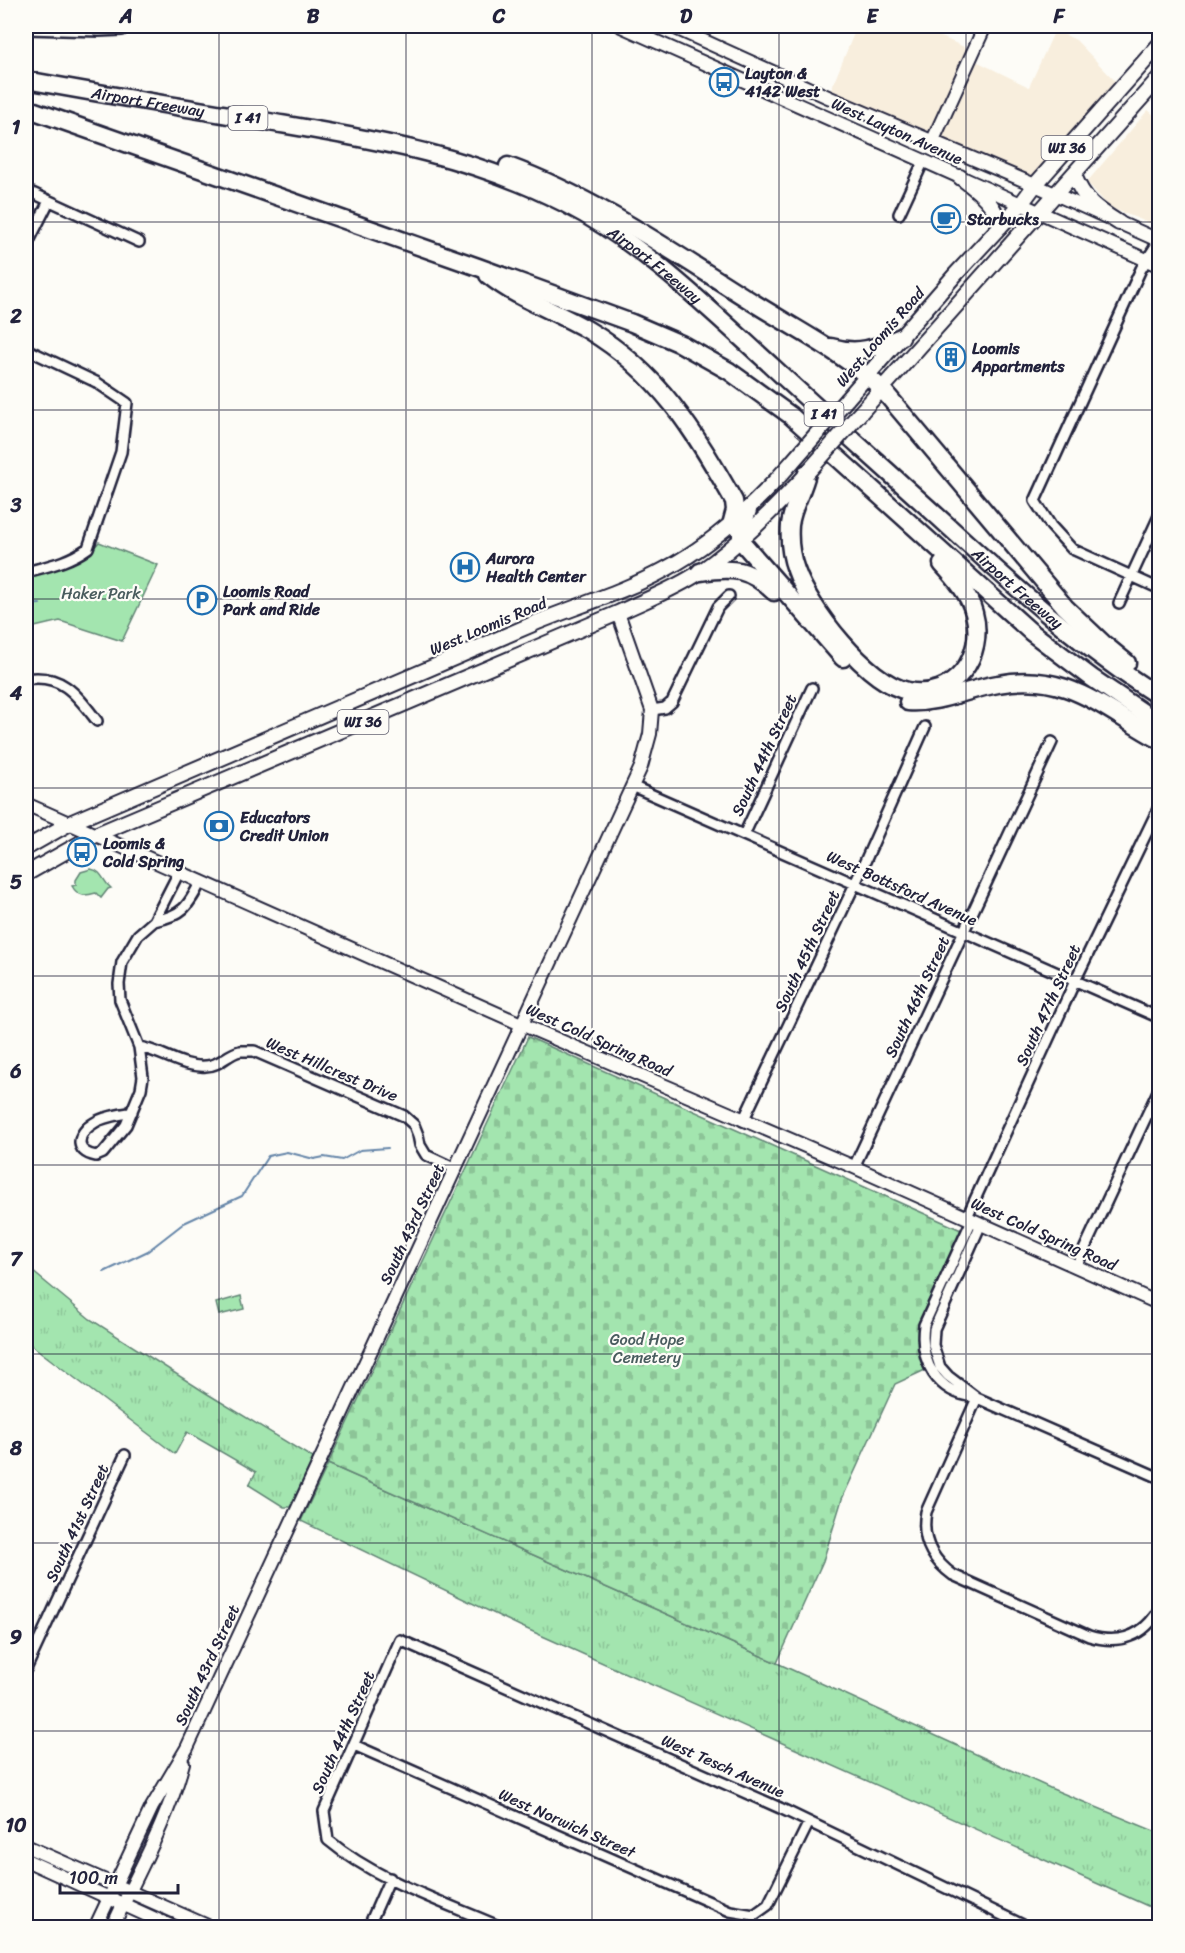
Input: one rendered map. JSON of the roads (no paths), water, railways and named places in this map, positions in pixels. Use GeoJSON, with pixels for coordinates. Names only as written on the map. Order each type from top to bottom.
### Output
{"type":"FeatureCollection","features":[{"type":"Feature","properties":{"kind":"highway","name":"Airport Freeway"},"geometry":{"type":"LineString","coordinates":[[26,80],[372,140],[468,163],[534,189],[567,205],[610,230],[643,253],[708,308],[1057,624],[1160,697]]}},
{"type":"Feature","properties":{"kind":"highway","name":"Airport Freeway"},"geometry":{"type":"LineString","coordinates":[[26,108],[632,323],[729,371],[790,415],[1031,632],[1101,685],[1160,724]]}},
{"type":"Feature","properties":{"kind":"highway"},"geometry":{"type":"LineString","coordinates":[[468,163],[483,158],[530,174],[577,195],[818,343],[869,377],[882,389],[1065,607],[1105,645],[1160,687]]}},
{"type":"Feature","properties":{"kind":"highway"},"geometry":{"type":"LineString","coordinates":[[478,267],[507,290],[586,330],[611,346],[636,366],[666,396],[689,426],[734,501],[735,510],[731,525]]}},
{"type":"Feature","properties":{"kind":"highway"},"geometry":{"type":"LineString","coordinates":[[818,343],[857,352],[872,349],[902,337]]}},
{"type":"Feature","properties":{"kind":"highway"},"geometry":{"type":"LineString","coordinates":[[807,473],[792,515],[790,538],[796,569],[811,601],[863,664],[887,683],[909,691],[921,692],[944,687],[963,673],[975,650],[978,632],[970,603],[951,573],[873,497],[857,475]]}},
{"type":"Feature","properties":{"kind":"highway"},"geometry":{"type":"LineString","coordinates":[[748,510],[741,530],[741,541],[780,584],[805,617],[854,670],[876,688],[906,702],[931,702],[1001,683],[1035,681],[1051,683],[1090,697],[1160,740]]}},
{"type":"Feature","properties":{"kind":"highway"},"geometry":{"type":"LineString","coordinates":[[699,572],[729,569],[754,575],[805,617]]}},
{"type":"Feature","properties":{"kind":"main road","name":"West Layton Avenue"},"geometry":{"type":"LineString","coordinates":[[621,26],[1160,266]]}},
{"type":"Feature","properties":{"kind":"main road","name":"West Layton Avenue"},"geometry":{"type":"LineString","coordinates":[[671,26],[828,97],[1057,194],[1159,241]]}},
{"type":"Feature","properties":{"kind":"main road"},"geometry":{"type":"LineString","coordinates":[[933,140],[985,26]]}},
{"type":"Feature","properties":{"kind":"main road","name":"West Loomis Road"},"geometry":{"type":"LineString","coordinates":[[26,848],[70,823],[565,611],[609,595],[692,554],[748,510],[794,461],[1160,44]]}},
{"type":"Feature","properties":{"kind":"main road"},"geometry":{"type":"LineString","coordinates":[[1140,99],[1141,85],[1160,65]]}},
{"type":"Feature","properties":{"kind":"main road","name":"WI 36"},"geometry":{"type":"LineString","coordinates":[[26,874],[95,835],[618,613],[699,572],[741,541],[807,473],[1160,77]]}},
{"type":"Feature","properties":{"kind":"main road"},"geometry":{"type":"LineString","coordinates":[[1074,175],[1086,199],[1119,223]]}},
{"type":"Feature","properties":{"kind":"main road"},"geometry":{"type":"LineString","coordinates":[[960,177],[987,201],[998,218],[1000,227]]}},
{"type":"Feature","properties":{"kind":"main road"},"geometry":{"type":"LineString","coordinates":[[618,613],[622,600],[651,576]]}},
{"type":"Feature","properties":{"kind":"main road"},"geometry":{"type":"LineString","coordinates":[[564,636],[595,614],[607,601],[609,595]]}},
{"type":"Feature","properties":{"kind":"main road","name":"South 43rd Street"},"geometry":{"type":"LineString","coordinates":[[95,1928],[152,1807],[187,1748],[456,1169],[646,751],[652,710],[618,613]]}},
{"type":"Feature","properties":{"kind":"main road"},"geometry":{"type":"LineString","coordinates":[[340,708],[350,727]]}},
{"type":"Feature","properties":{"kind":"main road","name":"West Cold Spring Road"},"geometry":{"type":"LineString","coordinates":[[26,804],[521,1024],[854,1167],[1160,1304]]}},
{"type":"Feature","properties":{"kind":"main road","name":"South 43rd Street"},"geometry":{"type":"LineString","coordinates":[[112,1928],[169,1804],[179,1779],[187,1748]]}},
{"type":"Feature","properties":{"kind":"main road"},"geometry":{"type":"LineString","coordinates":[[26,1846],[212,1928]]}},
{"type":"Feature","properties":{"kind":"main road"},"geometry":{"type":"LineString","coordinates":[[26,1860],[175,1928]]}},
{"type":"Feature","properties":{"kind":"street"},"geometry":{"type":"LineString","coordinates":[[26,29],[99,31],[122,30],[126,26]]}},
{"type":"Feature","properties":{"kind":"street"},"geometry":{"type":"LineString","coordinates":[[899,214],[924,160]]}},
{"type":"Feature","properties":{"kind":"street"},"geometry":{"type":"LineString","coordinates":[[26,190],[139,242]]}},
{"type":"Feature","properties":{"kind":"street"},"geometry":{"type":"LineString","coordinates":[[26,247],[49,201]]}},
{"type":"Feature","properties":{"kind":"street"},"geometry":{"type":"LineString","coordinates":[[1159,241],[1146,260],[1035,501],[1068,547],[1160,589]]}},
{"type":"Feature","properties":{"kind":"street"},"geometry":{"type":"LineString","coordinates":[[26,349],[96,381],[126,403],[121,452],[88,548],[63,562],[26,572]]}},
{"type":"Feature","properties":{"kind":"street"},"geometry":{"type":"LineString","coordinates":[[1119,603],[1160,514]]}},
{"type":"Feature","properties":{"kind":"street"},"geometry":{"type":"LineString","coordinates":[[652,710],[665,708],[672,702],[718,607],[729,596]]}},
{"type":"Feature","properties":{"kind":"street"},"geometry":{"type":"LineString","coordinates":[[26,679],[54,680],[76,693],[97,721]]}},
{"type":"Feature","properties":{"kind":"street","name":"South 44th Street"},"geometry":{"type":"LineString","coordinates":[[744,835],[812,688]]}},
{"type":"Feature","properties":{"kind":"street","name":"South 45th Street"},"geometry":{"type":"LineString","coordinates":[[743,1121],[855,884],[925,727]]}},
{"type":"Feature","properties":{"kind":"street","name":"South 46th Street"},"geometry":{"type":"LineString","coordinates":[[854,1167],[1053,742]]}},
{"type":"Feature","properties":{"kind":"street","name":"West Bottsford Avenue"},"geometry":{"type":"LineString","coordinates":[[632,786],[1160,1018]]}},
{"type":"Feature","properties":{"kind":"street","name":"South 47th Street"},"geometry":{"type":"LineString","coordinates":[[977,1398],[962,1396],[941,1383],[932,1372],[923,1351],[929,1327],[1075,981],[1160,805]]}},
{"type":"Feature","properties":{"kind":"street"},"geometry":{"type":"LineString","coordinates":[[132,1112],[94,1122],[80,1141],[83,1152],[96,1156],[103,1153],[119,1135],[132,1112],[141,1089],[143,1077],[139,1047],[123,1009],[119,984],[122,962],[138,935],[154,921],[179,872]]}},
{"type":"Feature","properties":{"kind":"street"},"geometry":{"type":"LineString","coordinates":[[154,921],[172,917],[182,911],[201,882]]}},
{"type":"Feature","properties":{"kind":"street","name":"West Hillcrest Drive"},"geometry":{"type":"LineString","coordinates":[[139,1047],[154,1049],[192,1066],[219,1064],[240,1051],[254,1051],[404,1116],[414,1125],[420,1145],[426,1155],[456,1169]]}},
{"type":"Feature","properties":{"kind":"street"},"geometry":{"type":"LineString","coordinates":[[1076,1268],[1160,1087]]}},
{"type":"Feature","properties":{"kind":"street"},"geometry":{"type":"LineString","coordinates":[[1160,1478],[977,1398],[926,1512],[924,1524],[925,1536],[935,1559],[953,1575],[1103,1640],[1116,1641],[1134,1635],[1149,1624],[1160,1608]]}},
{"type":"Feature","properties":{"kind":"street","name":"South 41st Street"},"geometry":{"type":"LineString","coordinates":[[26,1670],[125,1455]]}},
{"type":"Feature","properties":{"kind":"street","name":"South 44th Street"},"geometry":{"type":"LineString","coordinates":[[390,1878],[347,1856],[328,1840],[324,1811],[400,1640]]}},
{"type":"Feature","properties":{"kind":"street","name":"West Tesch Avenue"},"geometry":{"type":"LineString","coordinates":[[400,1640],[808,1822],[1029,1928]]}},
{"type":"Feature","properties":{"kind":"street","name":"West Norwich Street"},"geometry":{"type":"LineString","coordinates":[[354,1745],[730,1911],[754,1915],[768,1905],[808,1822]]}},
{"type":"Feature","properties":{"kind":"street"},"geometry":{"type":"LineString","coordinates":[[368,1928],[390,1878],[502,1928]]}},
{"type":"Feature","properties":{"kind":"waterway"},"geometry":{"type":"LineString","coordinates":[[26,605],[40,604]]}},
{"type":"Feature","properties":{"kind":"waterway"},"geometry":{"type":"LineString","coordinates":[[104,1272],[148,1251],[184,1223],[242,1196],[268,1156],[287,1152],[314,1159],[324,1157],[342,1160],[360,1150],[388,1148]]}},
{"type":"Feature","properties":{"kind":"place","name":"Layton & 4142 West"},"geometry":{"type":"Point","coordinates":[724,82]}},
{"type":"Feature","properties":{"kind":"place","name":"Starbucks"},"geometry":{"type":"Point","coordinates":[946,219]}},
{"type":"Feature","properties":{"kind":"place","name":"Loomis Appartments"},"geometry":{"type":"Point","coordinates":[951,357]}},
{"type":"Feature","properties":{"kind":"place","name":"Aurora Health Center"},"geometry":{"type":"Point","coordinates":[465,567]}},
{"type":"Feature","properties":{"kind":"place","name":"Loomis Road Park and Ride"},"geometry":{"type":"Point","coordinates":[202,600]}},
{"type":"Feature","properties":{"kind":"place","name":"Educators Credit Union"},"geometry":{"type":"Point","coordinates":[219,826]}},
{"type":"Feature","properties":{"kind":"place","name":"Loomis & Cold Spring"},"geometry":{"type":"Point","coordinates":[82,852]}},
{"type":"Feature","properties":{"kind":"park label","name":"Haker Park"},"geometry":{"type":"Point","coordinates":[101,593]}},
{"type":"Feature","properties":{"kind":"park label","name":"Good Hope Cemetery"},"geometry":{"type":"Point","coordinates":[647,1348]}}]}
